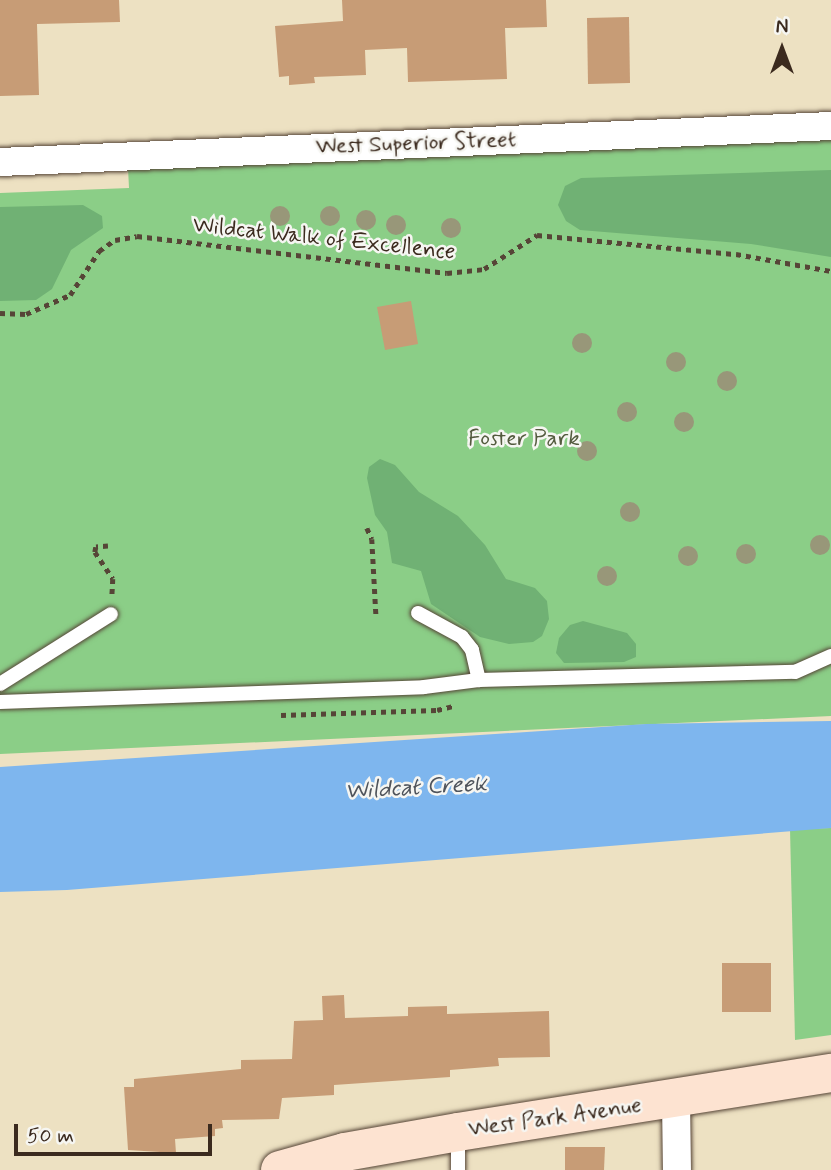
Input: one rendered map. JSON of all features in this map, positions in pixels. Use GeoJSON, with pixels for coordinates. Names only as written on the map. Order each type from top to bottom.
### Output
{"type":"FeatureCollection","features":[{"type":"Feature","properties":{"kind":"main road","name":"West Park Avenue"},"geometry":{"type":"LineString","coordinates":[[280,1170],[345,1152],[458,1132],[676,1100],[831,1073]]}},
{"type":"Feature","properties":{"kind":"street","name":"West Superior Street"},"geometry":{"type":"LineString","coordinates":[[0,162],[831,126]]}},
{"type":"Feature","properties":{"kind":"street"},"geometry":{"type":"LineString","coordinates":[[676,1100],[677,1170]]}},
{"type":"Feature","properties":{"kind":"lane"},"geometry":{"type":"LineString","coordinates":[[418,613],[462,637],[472,650],[479,680]]}},
{"type":"Feature","properties":{"kind":"lane"},"geometry":{"type":"LineString","coordinates":[[0,684],[111,614]]}},
{"type":"Feature","properties":{"kind":"lane"},"geometry":{"type":"LineString","coordinates":[[0,702],[424,687],[479,680],[795,672],[831,656]]}},
{"type":"Feature","properties":{"kind":"lane"},"geometry":{"type":"LineString","coordinates":[[458,1132],[458,1170]]}},
{"type":"Feature","properties":{"kind":"path","name":"Wildcat Walk of Excellence"},"geometry":{"type":"LineString","coordinates":[[0,313],[26,314],[47,308],[70,295],[99,251],[115,240],[137,236],[447,273],[484,269],[537,235],[736,254],[831,271]]}},
{"type":"Feature","properties":{"kind":"path"},"geometry":{"type":"LineString","coordinates":[[367,528],[372,539],[376,614]]}},
{"type":"Feature","properties":{"kind":"path"},"geometry":{"type":"LineString","coordinates":[[107,546],[96,547],[95,552],[113,579],[111,614]]}},
{"type":"Feature","properties":{"kind":"green space","name":"Foster Park"},"geometry":{"type":"Polygon","coordinates":[[[831,135],[831,716],[0,754],[0,193],[129,188],[128,168],[831,135]]]}},
{"type":"Feature","properties":{"kind":"green space"},"geometry":{"type":"Polygon","coordinates":[[[831,170],[831,257],[751,244],[580,230],[566,221],[558,205],[565,186],[581,178],[831,170]]]}},
{"type":"Feature","properties":{"kind":"green space"},"geometry":{"type":"Polygon","coordinates":[[[83,205],[102,216],[103,228],[71,250],[52,289],[36,300],[0,301],[0,207],[83,205]]]}},
{"type":"Feature","properties":{"kind":"green space"},"geometry":{"type":"Polygon","coordinates":[[[380,459],[395,465],[419,492],[458,516],[485,545],[506,579],[535,588],[547,601],[549,619],[542,636],[533,642],[509,644],[480,637],[431,604],[421,571],[392,563],[387,532],[375,515],[367,478],[369,467],[380,459]]]}},
{"type":"Feature","properties":{"kind":"green space"},"geometry":{"type":"Polygon","coordinates":[[[583,621],[627,633],[636,644],[636,657],[624,662],[564,663],[556,653],[559,638],[570,625],[583,621]]]}},
{"type":"Feature","properties":{"kind":"green space"},"geometry":{"type":"Polygon","coordinates":[[[831,828],[831,1035],[795,1040],[790,829],[831,828]]]}},
{"type":"Feature","properties":{"kind":"water","name":"Wildcat Creek"},"geometry":{"type":"Polygon","coordinates":[[[831,721],[831,828],[67,890],[0,892],[0,767],[646,724],[831,721]]]}},
{"type":"Feature","properties":{"kind":"building"},"geometry":{"type":"Polygon","coordinates":[[[0,0],[119,0],[120,22],[37,24],[39,95],[0,96],[0,0]]]}},
{"type":"Feature","properties":{"kind":"building"},"geometry":{"type":"Polygon","coordinates":[[[342,0],[546,0],[547,27],[505,28],[507,79],[408,82],[407,48],[365,50],[366,75],[314,77],[315,83],[289,85],[289,76],[279,77],[275,26],[343,21],[342,0]]]}},
{"type":"Feature","properties":{"kind":"building"},"geometry":{"type":"Polygon","coordinates":[[[629,17],[630,83],[588,84],[587,18],[629,17]]]}},
{"type":"Feature","properties":{"kind":"building"},"geometry":{"type":"Polygon","coordinates":[[[411,301],[418,344],[385,350],[377,307],[411,301]]]}},
{"type":"Feature","properties":{"kind":"building"},"geometry":{"type":"Polygon","coordinates":[[[722,963],[771,963],[771,1012],[722,1012],[722,963]]]}},
{"type":"Feature","properties":{"kind":"building"},"geometry":{"type":"Polygon","coordinates":[[[344,995],[345,1018],[408,1016],[408,1007],[447,1006],[447,1014],[549,1011],[550,1057],[498,1058],[499,1066],[450,1070],[450,1077],[334,1085],[334,1095],[282,1098],[279,1119],[222,1120],[223,1128],[215,1129],[215,1136],[175,1139],[176,1153],[128,1150],[124,1087],[134,1087],[134,1079],[241,1069],[241,1060],[292,1059],[294,1021],[323,1020],[322,996],[344,995]]]}},
{"type":"Feature","properties":{"kind":"building"},"geometry":{"type":"Polygon","coordinates":[[[565,1147],[605,1147],[604,1170],[565,1170],[565,1147]]]}}]}
